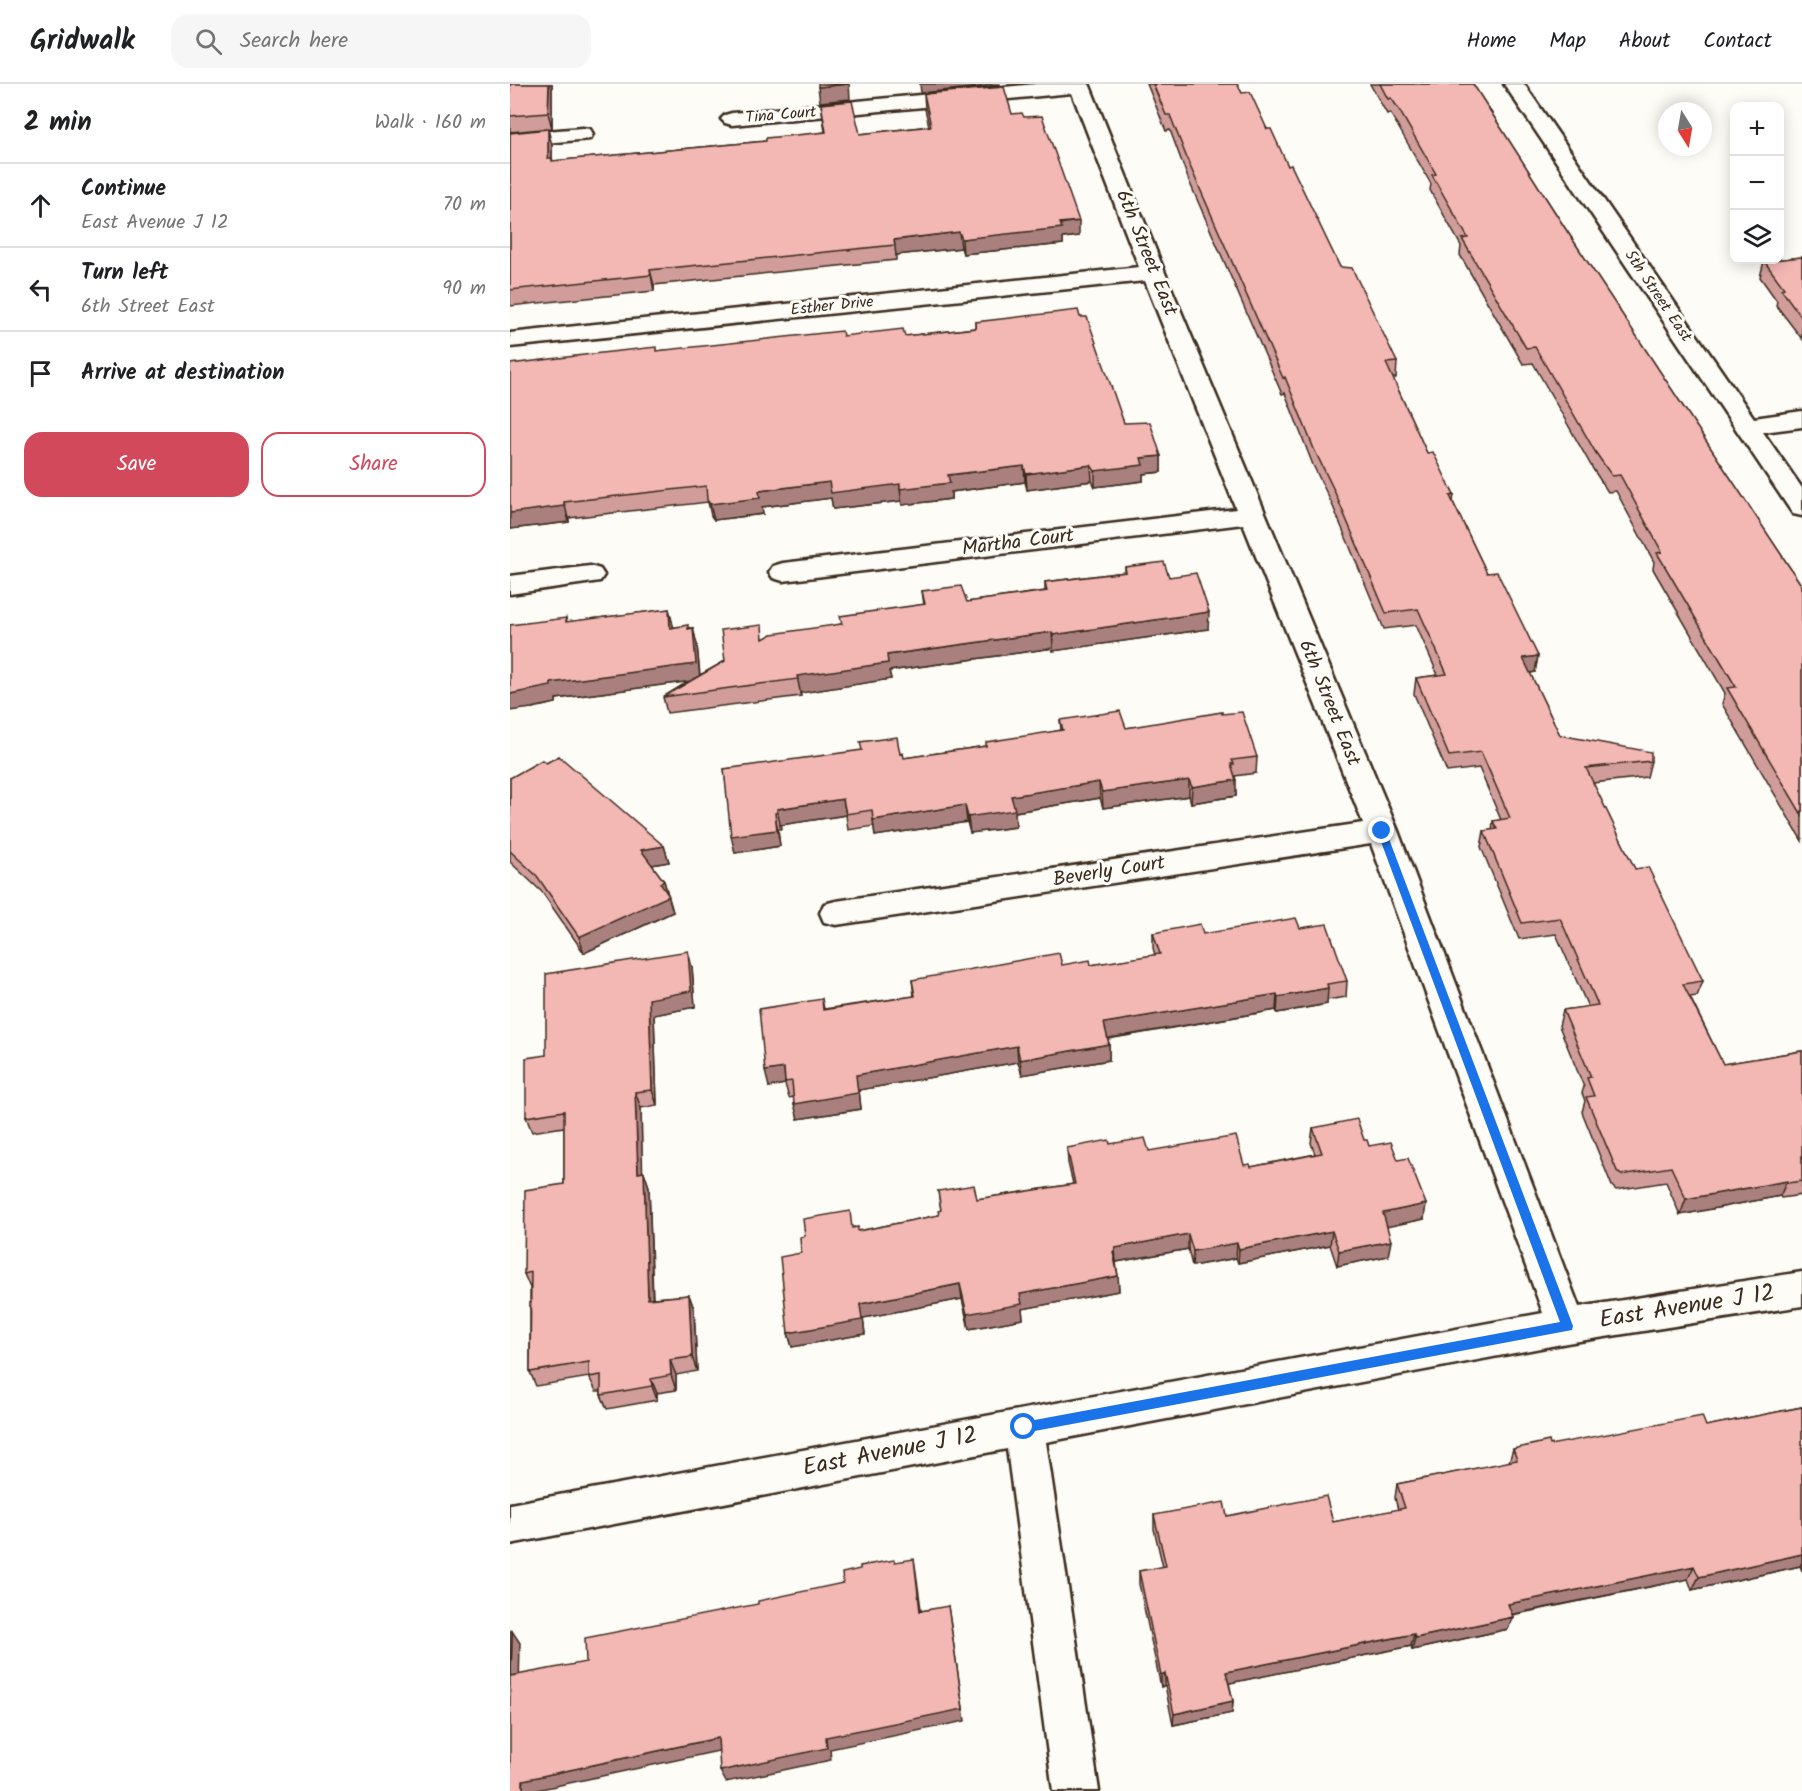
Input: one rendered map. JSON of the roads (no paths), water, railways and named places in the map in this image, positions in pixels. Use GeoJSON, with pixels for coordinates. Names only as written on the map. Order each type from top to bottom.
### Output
{"type":"FeatureCollection","features":[{"type":"Feature","properties":{"kind":"street","name":"5th Street East"},"geometry":{"type":"LineString","coordinates":[[1514,84],[1802,508]]}},
{"type":"Feature","properties":{"kind":"street","name":"Tina Court"},"geometry":{"type":"LineString","coordinates":[[732,119],[1080,85]]}},
{"type":"Feature","properties":{"kind":"street","name":"6th Street East"},"geometry":{"type":"LineString","coordinates":[[1080,85],[1153,273],[1382,831],[1568,1326]]}},
{"type":"Feature","properties":{"kind":"street"},"geometry":{"type":"LineString","coordinates":[[510,140],[582,134]]}},
{"type":"Feature","properties":{"kind":"street","name":"Esther Drive"},"geometry":{"type":"LineString","coordinates":[[510,340],[1153,273]]}},
{"type":"Feature","properties":{"kind":"street"},"geometry":{"type":"LineString","coordinates":[[1746,427],[1802,419]]}},
{"type":"Feature","properties":{"kind":"street","name":"Martha Court"},"geometry":{"type":"LineString","coordinates":[[783,572],[1252,515]]}},
{"type":"Feature","properties":{"kind":"street"},"geometry":{"type":"LineString","coordinates":[[510,585],[590,575]]}},
{"type":"Feature","properties":{"kind":"street","name":"Beverly Court"},"geometry":{"type":"LineString","coordinates":[[836,913],[1382,831]]}},
{"type":"Feature","properties":{"kind":"street","name":"East Avenue J 12"},"geometry":{"type":"LineString","coordinates":[[510,1524],[1568,1326],[1802,1289]]}},
{"type":"Feature","properties":{"kind":"street"},"geometry":{"type":"LineString","coordinates":[[1024,1427],[1076,1791]]}}]}
